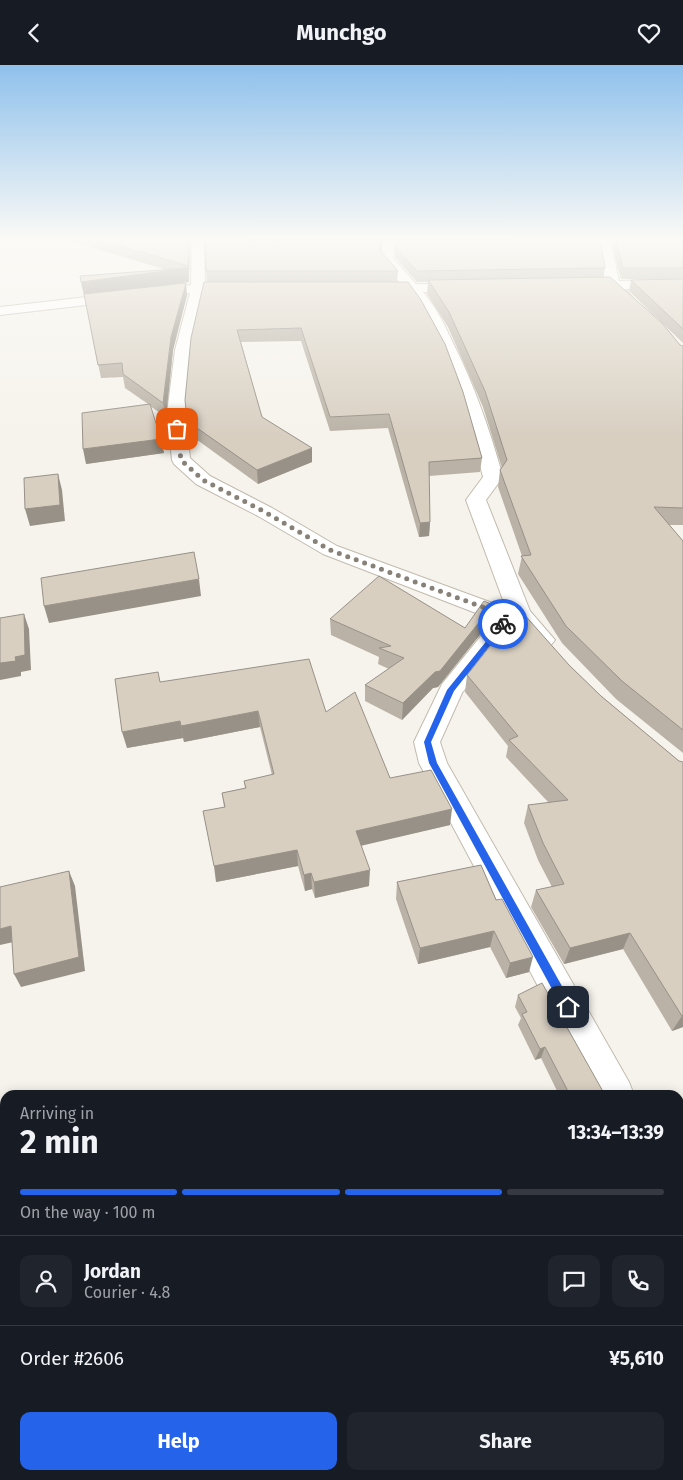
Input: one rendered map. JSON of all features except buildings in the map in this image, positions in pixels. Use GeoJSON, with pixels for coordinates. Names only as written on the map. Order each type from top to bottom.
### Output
{"type":"FeatureCollection","features":[{"type":"Feature","properties":{"kind":"street"},"geometry":{"type":"LineString","coordinates":[[0,311],[60,304]]}},
{"type":"Feature","properties":{"kind":"street"},"geometry":{"type":"LineString","coordinates":[[194,304],[183,350],[176,413],[181,460],[203,480],[265,512],[330,550],[514,615],[556,655]]}},
{"type":"Feature","properties":{"kind":"street"},"geometry":{"type":"LineString","coordinates":[[426,304],[459,371],[484,443],[493,477],[476,500],[514,615]]}},
{"type":"Feature","properties":{"kind":"street"},"geometry":{"type":"LineString","coordinates":[[632,304],[638,310]]}},
{"type":"Feature","properties":{"kind":"street"},"geometry":{"type":"LineString","coordinates":[[514,615],[451,690],[428,742],[433,763],[613,1090]]}},
{"type":"Feature","properties":{"kind":"way so far"},"geometry":{"type":"LineString","coordinates":[[177,429],[181,460],[203,480],[265,512],[330,550],[509,617],[503,624]]}},
{"type":"Feature","properties":{"kind":"route"},"geometry":{"type":"LineString","coordinates":[[503,624],[451,690],[428,742],[433,763],[568,1007]]}}]}
